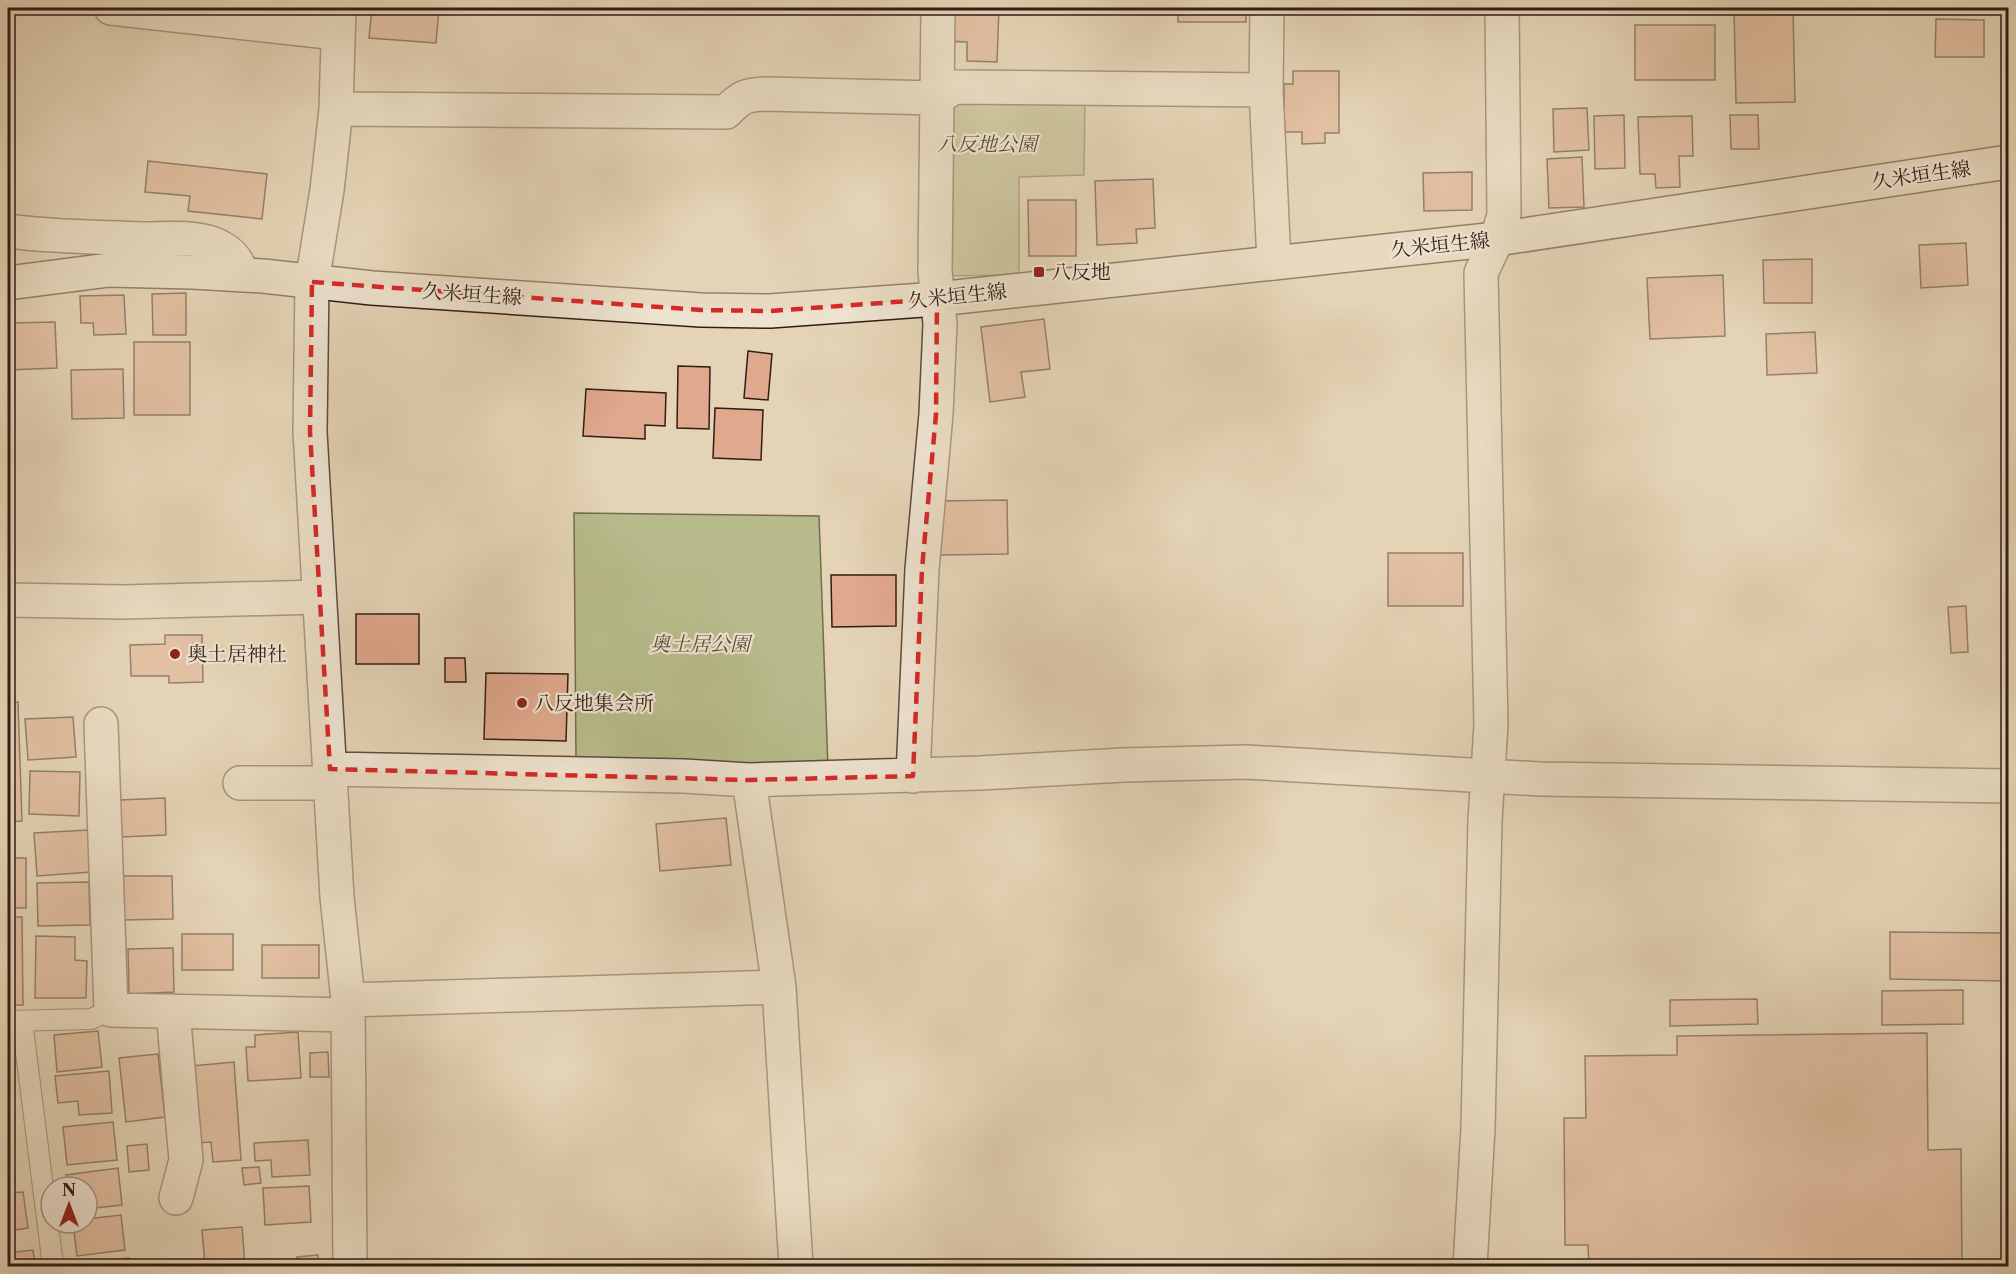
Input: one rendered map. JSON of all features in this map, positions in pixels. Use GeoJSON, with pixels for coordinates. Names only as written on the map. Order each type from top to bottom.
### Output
{"type":"FeatureCollection","features":[{"type":"Feature","properties":{"kind":"street"},"geometry":{"type":"LineString","coordinates":[[111,8],[338,20],[336,109],[327,190],[312,282],[310,432],[337,897],[348,1007],[350,1266]]}},
{"type":"Feature","properties":{"kind":"street"},"geometry":{"type":"LineString","coordinates":[[913,776],[922,568],[936,403],[940,324],[935,271],[938,8]]}},
{"type":"Feature","properties":{"kind":"street"},"geometry":{"type":"LineString","coordinates":[[1267,8],[1266,90],[1274,263]]}},
{"type":"Feature","properties":{"kind":"street"},"geometry":{"type":"LineString","coordinates":[[1470,1266],[1478,1128],[1490,713],[1481,273],[1497,238],[1504,215],[1502,8]]}},
{"type":"Feature","properties":{"kind":"street"},"geometry":{"type":"LineString","coordinates":[[336,109],[726,112],[738,100],[748,95],[765,94],[937,98],[955,87],[1266,90]]}},
{"type":"Feature","properties":{"kind":"street","name":"久米垣生線"},"geometry":{"type":"LineString","coordinates":[[8,282],[109,270],[242,274],[312,282],[701,310],[770,311],[937,299],[1497,238],[2008,162]]}},
{"type":"Feature","properties":{"kind":"street"},"geometry":{"type":"LineString","coordinates":[[8,231],[79,237],[202,241],[230,252],[238,262],[242,274]]}},
{"type":"Feature","properties":{"kind":"street"},"geometry":{"type":"LineString","coordinates":[[8,600],[135,602],[319,597]]}},
{"type":"Feature","properties":{"kind":"street"},"geometry":{"type":"LineString","coordinates":[[101,724],[111,1010],[348,1007],[779,987]]}},
{"type":"Feature","properties":{"kind":"street"},"geometry":{"type":"LineString","coordinates":[[240,783],[330,776],[684,776],[749,780],[913,776],[1123,765],[1246,762],[1488,777],[2008,786]]}},
{"type":"Feature","properties":{"kind":"street"},"geometry":{"type":"LineString","coordinates":[[749,780],[779,987],[796,1266]]}},
{"type":"Feature","properties":{"kind":"street"},"geometry":{"type":"LineString","coordinates":[[173,1011],[186,1160],[176,1198]]}},
{"type":"Feature","properties":{"kind":"lane"},"geometry":{"type":"LineString","coordinates":[[53,1266],[15,1021],[91,1019],[111,1010]]}},
{"type":"Feature","properties":{"kind":"highlighted area"},"geometry":{"type":"Polygon","coordinates":[[[312,282],[701,310],[770,311],[937,299],[936,414],[922,569],[913,776],[749,780],[330,769],[310,432],[312,282]]]}},
{"type":"Feature","properties":{"kind":"green space","name":"八反地公園"},"geometry":{"type":"Polygon","coordinates":[[[955,97],[1085,99],[1084,175],[1019,177],[1019,275],[942,276],[942,142],[955,97]]]}},
{"type":"Feature","properties":{"kind":"green space","name":"奥土居公園"},"geometry":{"type":"Polygon","coordinates":[[[574,513],[819,516],[828,768],[576,760],[574,513]]]}},
{"type":"Feature","properties":{"kind":"building"},"geometry":{"type":"Polygon","coordinates":[[[372,8],[439,8],[436,43],[369,38],[372,8]]]}},
{"type":"Feature","properties":{"kind":"building"},"geometry":{"type":"Polygon","coordinates":[[[947,8],[999,8],[997,62],[967,61],[967,42],[946,41],[947,8]]]}},
{"type":"Feature","properties":{"kind":"building"},"geometry":{"type":"Polygon","coordinates":[[[1178,8],[1246,8],[1246,22],[1178,22],[1178,8]]]}},
{"type":"Feature","properties":{"kind":"building"},"geometry":{"type":"Polygon","coordinates":[[[1734,8],[1793,8],[1795,102],[1736,103],[1734,8]]]}},
{"type":"Feature","properties":{"kind":"building"},"geometry":{"type":"Polygon","coordinates":[[[1936,19],[1984,20],[1984,57],[1935,57],[1936,19]]]}},
{"type":"Feature","properties":{"kind":"building"},"geometry":{"type":"Polygon","coordinates":[[[1635,25],[1715,25],[1715,80],[1635,80],[1635,25]]]}},
{"type":"Feature","properties":{"kind":"building"},"geometry":{"type":"Polygon","coordinates":[[[1293,71],[1339,71],[1339,133],[1325,133],[1325,143],[1302,144],[1302,132],[1284,132],[1284,84],[1293,84],[1293,71]]]}},
{"type":"Feature","properties":{"kind":"building"},"geometry":{"type":"Polygon","coordinates":[[[1587,108],[1589,150],[1554,152],[1553,109],[1587,108]]]}},
{"type":"Feature","properties":{"kind":"building"},"geometry":{"type":"Polygon","coordinates":[[[1624,115],[1625,168],[1595,169],[1594,116],[1624,115]]]}},
{"type":"Feature","properties":{"kind":"building"},"geometry":{"type":"Polygon","coordinates":[[[1730,115],[1758,115],[1759,149],[1731,149],[1730,115]]]}},
{"type":"Feature","properties":{"kind":"building"},"geometry":{"type":"Polygon","coordinates":[[[1692,116],[1693,156],[1679,156],[1680,187],[1656,188],[1655,174],[1640,174],[1638,117],[1692,116]]]}},
{"type":"Feature","properties":{"kind":"building"},"geometry":{"type":"Polygon","coordinates":[[[1582,157],[1584,207],[1549,208],[1547,159],[1582,157]]]}},
{"type":"Feature","properties":{"kind":"building"},"geometry":{"type":"Polygon","coordinates":[[[148,161],[267,174],[262,219],[188,211],[190,196],[145,192],[148,161]]]}},
{"type":"Feature","properties":{"kind":"building"},"geometry":{"type":"Polygon","coordinates":[[[1472,172],[1472,210],[1424,211],[1423,173],[1472,172]]]}},
{"type":"Feature","properties":{"kind":"building"},"geometry":{"type":"Polygon","coordinates":[[[1153,179],[1155,228],[1136,229],[1137,243],[1097,245],[1095,181],[1153,179]]]}},
{"type":"Feature","properties":{"kind":"building"},"geometry":{"type":"Polygon","coordinates":[[[1028,200],[1076,200],[1076,256],[1029,256],[1028,200]]]}},
{"type":"Feature","properties":{"kind":"building"},"geometry":{"type":"Polygon","coordinates":[[[1966,243],[1968,285],[1921,288],[1919,245],[1966,243]]]}},
{"type":"Feature","properties":{"kind":"building"},"geometry":{"type":"Polygon","coordinates":[[[1812,259],[1812,303],[1764,303],[1763,260],[1812,259]]]}},
{"type":"Feature","properties":{"kind":"building"},"geometry":{"type":"Polygon","coordinates":[[[1723,275],[1725,336],[1650,339],[1647,278],[1723,275]]]}},
{"type":"Feature","properties":{"kind":"building"},"geometry":{"type":"Polygon","coordinates":[[[186,293],[186,335],[153,335],[152,294],[186,293]]]}},
{"type":"Feature","properties":{"kind":"building"},"geometry":{"type":"Polygon","coordinates":[[[124,295],[126,334],[94,335],[93,323],[81,323],[80,296],[124,295]]]}},
{"type":"Feature","properties":{"kind":"building"},"geometry":{"type":"Polygon","coordinates":[[[1044,319],[1050,369],[1021,372],[1025,397],[990,402],[981,327],[1044,319]]]}},
{"type":"Feature","properties":{"kind":"building"},"geometry":{"type":"Polygon","coordinates":[[[55,322],[57,368],[8,370],[8,323],[55,322]]]}},
{"type":"Feature","properties":{"kind":"building"},"geometry":{"type":"Polygon","coordinates":[[[1815,332],[1817,373],[1767,375],[1766,334],[1815,332]]]}},
{"type":"Feature","properties":{"kind":"building"},"geometry":{"type":"Polygon","coordinates":[[[134,342],[190,342],[190,415],[134,415],[134,342]]]}},
{"type":"Feature","properties":{"kind":"building"},"geometry":{"type":"Polygon","coordinates":[[[748,351],[772,354],[768,400],[744,398],[748,351]]]}},
{"type":"Feature","properties":{"kind":"building"},"geometry":{"type":"Polygon","coordinates":[[[678,366],[710,367],[709,429],[677,428],[678,366]]]}},
{"type":"Feature","properties":{"kind":"building"},"geometry":{"type":"Polygon","coordinates":[[[123,369],[124,418],[72,419],[71,370],[123,369]]]}},
{"type":"Feature","properties":{"kind":"building"},"geometry":{"type":"Polygon","coordinates":[[[586,389],[666,393],[665,426],[645,425],[645,439],[583,436],[586,389]]]}},
{"type":"Feature","properties":{"kind":"building"},"geometry":{"type":"Polygon","coordinates":[[[715,408],[763,410],[761,460],[713,458],[715,408]]]}},
{"type":"Feature","properties":{"kind":"building"},"geometry":{"type":"Polygon","coordinates":[[[1007,500],[1008,554],[940,555],[939,501],[1007,500]]]}},
{"type":"Feature","properties":{"kind":"building"},"geometry":{"type":"Polygon","coordinates":[[[1388,553],[1463,553],[1463,606],[1388,606],[1388,553]]]}},
{"type":"Feature","properties":{"kind":"building"},"geometry":{"type":"Polygon","coordinates":[[[831,575],[896,575],[896,626],[832,627],[831,575]]]}},
{"type":"Feature","properties":{"kind":"building"},"geometry":{"type":"Polygon","coordinates":[[[1966,606],[1968,652],[1951,653],[1948,607],[1966,606]]]}},
{"type":"Feature","properties":{"kind":"building"},"geometry":{"type":"Polygon","coordinates":[[[356,614],[419,614],[419,664],[356,664],[356,614]]]}},
{"type":"Feature","properties":{"kind":"building"},"geometry":{"type":"Polygon","coordinates":[[[165,635],[202,635],[203,682],[169,683],[169,676],[131,676],[130,645],[165,644],[165,635]]]}},
{"type":"Feature","properties":{"kind":"building"},"geometry":{"type":"Polygon","coordinates":[[[445,658],[465,658],[466,682],[445,682],[445,658]]]}},
{"type":"Feature","properties":{"kind":"building"},"geometry":{"type":"Polygon","coordinates":[[[486,673],[568,674],[566,741],[484,739],[486,673]]]}},
{"type":"Feature","properties":{"kind":"building"},"geometry":{"type":"Polygon","coordinates":[[[18,702],[22,821],[8,822],[8,703],[18,702]]]}},
{"type":"Feature","properties":{"kind":"building"},"geometry":{"type":"Polygon","coordinates":[[[73,717],[76,757],[28,760],[25,719],[73,717]]]}},
{"type":"Feature","properties":{"kind":"building"},"geometry":{"type":"Polygon","coordinates":[[[30,771],[80,772],[79,816],[29,814],[30,771]]]}},
{"type":"Feature","properties":{"kind":"building"},"geometry":{"type":"Polygon","coordinates":[[[165,798],[166,835],[122,837],[120,800],[165,798]]]}},
{"type":"Feature","properties":{"kind":"building"},"geometry":{"type":"Polygon","coordinates":[[[726,818],[731,865],[660,871],[656,824],[726,818]]]}},
{"type":"Feature","properties":{"kind":"building"},"geometry":{"type":"Polygon","coordinates":[[[88,830],[91,872],[37,876],[34,833],[88,830]]]}},
{"type":"Feature","properties":{"kind":"building"},"geometry":{"type":"Polygon","coordinates":[[[8,858],[26,858],[26,908],[8,908],[8,858]]]}},
{"type":"Feature","properties":{"kind":"building"},"geometry":{"type":"Polygon","coordinates":[[[121,876],[172,876],[173,919],[122,920],[121,876]]]}},
{"type":"Feature","properties":{"kind":"building"},"geometry":{"type":"Polygon","coordinates":[[[89,882],[90,925],[38,926],[37,883],[89,882]]]}},
{"type":"Feature","properties":{"kind":"building"},"geometry":{"type":"Polygon","coordinates":[[[8,917],[22,917],[23,1005],[8,1005],[8,917]]]}},
{"type":"Feature","properties":{"kind":"building"},"geometry":{"type":"Polygon","coordinates":[[[1890,932],[2008,933],[2007,981],[1890,979],[1890,932]]]}},
{"type":"Feature","properties":{"kind":"building"},"geometry":{"type":"Polygon","coordinates":[[[182,934],[233,934],[233,970],[182,970],[182,934]]]}},
{"type":"Feature","properties":{"kind":"building"},"geometry":{"type":"Polygon","coordinates":[[[36,936],[75,937],[75,960],[87,961],[86,998],[35,998],[36,936]]]}},
{"type":"Feature","properties":{"kind":"building"},"geometry":{"type":"Polygon","coordinates":[[[262,945],[319,945],[319,978],[262,978],[262,945]]]}},
{"type":"Feature","properties":{"kind":"building"},"geometry":{"type":"Polygon","coordinates":[[[173,948],[174,992],[129,994],[128,949],[173,948]]]}},
{"type":"Feature","properties":{"kind":"building"},"geometry":{"type":"Polygon","coordinates":[[[1963,990],[1963,1024],[1882,1025],[1882,991],[1963,990]]]}},
{"type":"Feature","properties":{"kind":"building"},"geometry":{"type":"Polygon","coordinates":[[[1757,999],[1758,1024],[1670,1026],[1670,1000],[1757,999]]]}},
{"type":"Feature","properties":{"kind":"building"},"geometry":{"type":"Polygon","coordinates":[[[98,1031],[102,1067],[57,1072],[54,1035],[98,1031]]]}},
{"type":"Feature","properties":{"kind":"building"},"geometry":{"type":"Polygon","coordinates":[[[298,1032],[301,1078],[248,1081],[246,1047],[255,1047],[255,1035],[298,1032]]]}},
{"type":"Feature","properties":{"kind":"building"},"geometry":{"type":"Polygon","coordinates":[[[1927,1033],[1928,1150],[1961,1149],[1962,1266],[1589,1266],[1588,1245],[1565,1245],[1564,1118],[1586,1118],[1585,1056],[1677,1055],[1677,1036],[1927,1033]]]}},
{"type":"Feature","properties":{"kind":"building"},"geometry":{"type":"Polygon","coordinates":[[[328,1052],[329,1077],[310,1077],[310,1053],[328,1052]]]}},
{"type":"Feature","properties":{"kind":"building"},"geometry":{"type":"Polygon","coordinates":[[[158,1054],[165,1117],[126,1122],[119,1058],[158,1054]]]}},
{"type":"Feature","properties":{"kind":"building"},"geometry":{"type":"Polygon","coordinates":[[[234,1062],[241,1160],[213,1162],[211,1142],[197,1143],[192,1066],[234,1062]]]}},
{"type":"Feature","properties":{"kind":"building"},"geometry":{"type":"Polygon","coordinates":[[[109,1071],[112,1113],[79,1115],[78,1101],[58,1103],[55,1076],[109,1071]]]}},
{"type":"Feature","properties":{"kind":"building"},"geometry":{"type":"Polygon","coordinates":[[[113,1122],[117,1160],[67,1165],[63,1127],[113,1122]]]}},
{"type":"Feature","properties":{"kind":"building"},"geometry":{"type":"Polygon","coordinates":[[[308,1140],[310,1175],[272,1177],[271,1160],[255,1161],[254,1143],[308,1140]]]}},
{"type":"Feature","properties":{"kind":"building"},"geometry":{"type":"Polygon","coordinates":[[[8,1141],[10,1141],[15,1179],[8,1180],[8,1141]]]}},
{"type":"Feature","properties":{"kind":"building"},"geometry":{"type":"Polygon","coordinates":[[[147,1144],[149,1170],[129,1172],[127,1146],[147,1144]]]}},
{"type":"Feature","properties":{"kind":"building"},"geometry":{"type":"Polygon","coordinates":[[[259,1167],[261,1183],[244,1185],[242,1168],[259,1167]]]}},
{"type":"Feature","properties":{"kind":"building"},"geometry":{"type":"Polygon","coordinates":[[[118,1168],[122,1205],[99,1208],[99,1175],[66,1175],[118,1168]]]}},
{"type":"Feature","properties":{"kind":"building"},"geometry":{"type":"Polygon","coordinates":[[[309,1186],[311,1222],[265,1225],[263,1188],[309,1186]]]}},
{"type":"Feature","properties":{"kind":"building"},"geometry":{"type":"Polygon","coordinates":[[[23,1192],[28,1228],[15,1230],[15,1238],[8,1239],[8,1193],[23,1192]]]}},
{"type":"Feature","properties":{"kind":"building"},"geometry":{"type":"Polygon","coordinates":[[[121,1215],[125,1250],[77,1256],[74,1235],[99,1235],[99,1218],[121,1215]]]}},
{"type":"Feature","properties":{"kind":"building"},"geometry":{"type":"Polygon","coordinates":[[[242,1227],[245,1266],[205,1266],[202,1230],[242,1227]]]}},
{"type":"Feature","properties":{"kind":"building"},"geometry":{"type":"Polygon","coordinates":[[[33,1250],[35,1266],[8,1266],[8,1253],[33,1250]]]}},
{"type":"Feature","properties":{"kind":"building"},"geometry":{"type":"Polygon","coordinates":[[[318,1255],[319,1266],[297,1266],[297,1257],[318,1255]]]}},
{"type":"Feature","properties":{"kind":"building"},"geometry":{"type":"Polygon","coordinates":[[[129,1258],[129,1266],[85,1266],[85,1262],[129,1258]]]}},
{"type":"Feature","properties":{"kind":"place","name":"八反地"},"geometry":{"type":"Point","coordinates":[1039,272]}},
{"type":"Feature","properties":{"kind":"place","name":"奥土居神社"},"geometry":{"type":"Point","coordinates":[175,654]}},
{"type":"Feature","properties":{"kind":"place","name":"八反地集会所"},"geometry":{"type":"Point","coordinates":[522,703]}}]}
